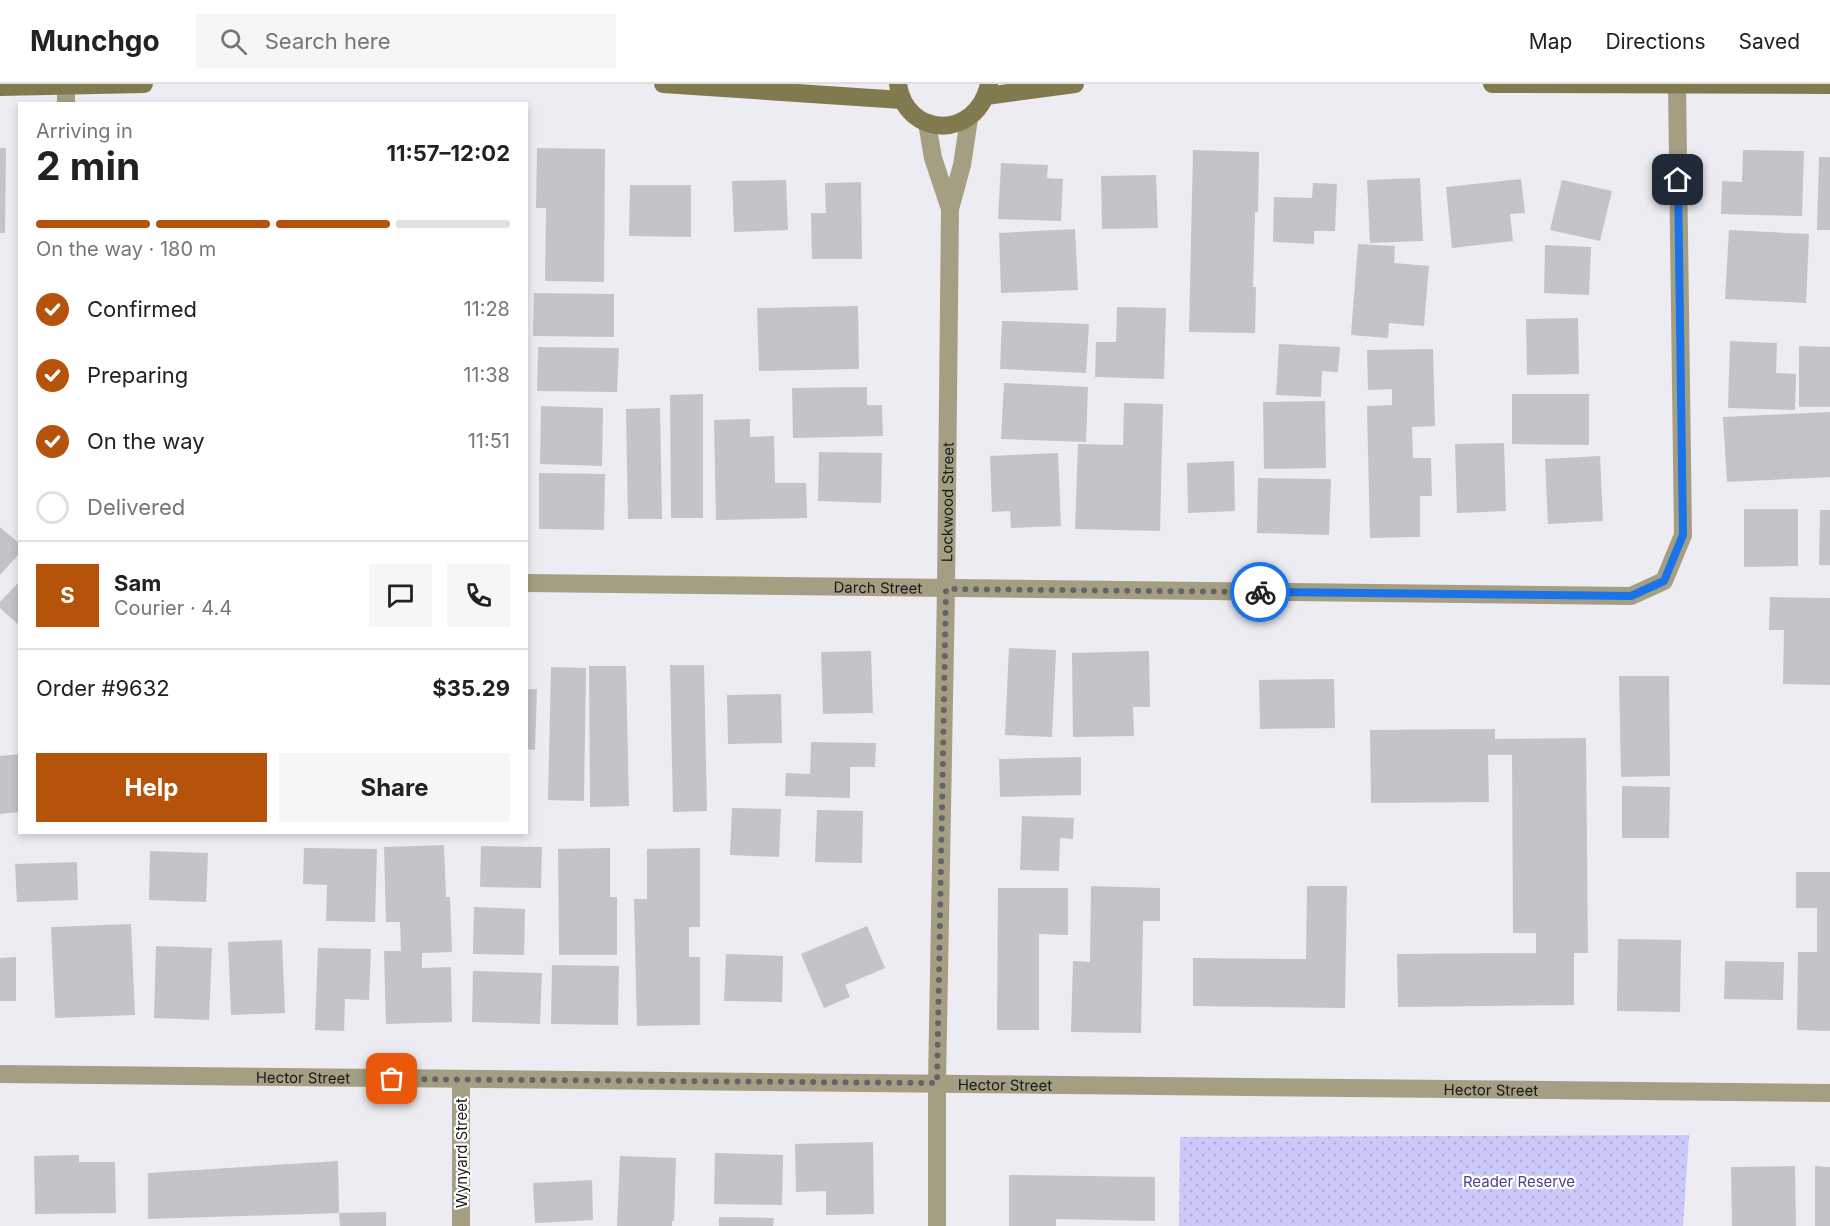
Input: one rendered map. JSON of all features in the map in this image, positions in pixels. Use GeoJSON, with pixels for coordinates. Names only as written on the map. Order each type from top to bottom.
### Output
{"type":"FeatureCollection","features":[{"type":"Feature","properties":{"kind":"street"},"geometry":{"type":"LineString","coordinates":[[0,87],[66,91],[144,84]]}},
{"type":"Feature","properties":{"kind":"street"},"geometry":{"type":"LineString","coordinates":[[663,84],[900,92],[915,116],[927,123],[942,126],[956,124],[969,118],[979,109],[988,90],[1075,84]]}},
{"type":"Feature","properties":{"kind":"street"},"geometry":{"type":"LineString","coordinates":[[1492,84],[1830,85]]}},
{"type":"Feature","properties":{"kind":"street","name":"Darch Street"},"geometry":{"type":"LineString","coordinates":[[528,583],[1631,596],[1664,581],[1683,535],[1677,86]]}},
{"type":"Feature","properties":{"kind":"street","name":"Lockwood Street"},"geometry":{"type":"LineString","coordinates":[[937,1226],[937,1083],[950,209],[962,165],[969,118]]}},
{"type":"Feature","properties":{"kind":"street","name":"Lockwood Street"},"geometry":{"type":"LineString","coordinates":[[927,123],[933,158],[950,209]]}},
{"type":"Feature","properties":{"kind":"street","name":"Hector Street"},"geometry":{"type":"LineString","coordinates":[[0,1074],[1830,1093]]}},
{"type":"Feature","properties":{"kind":"street","name":"Wynyard Street"},"geometry":{"type":"LineString","coordinates":[[461,1080],[461,1226]]}},
{"type":"Feature","properties":{"kind":"green space","name":"Reader Reserve"},"geometry":{"type":"Polygon","coordinates":[[[1689,1135],[1683,1226],[1179,1226],[1180,1137],[1689,1135]]]}},
{"type":"Feature","properties":{"kind":"building"},"geometry":{"type":"Polygon","coordinates":[[[0,148],[6,148],[5,233],[0,233],[0,148]]]}},
{"type":"Feature","properties":{"kind":"building"},"geometry":{"type":"Polygon","coordinates":[[[537,148],[605,149],[604,282],[545,281],[546,208],[536,208],[537,148]]]}},
{"type":"Feature","properties":{"kind":"building"},"geometry":{"type":"Polygon","coordinates":[[[1193,150],[1259,152],[1253,287],[1256,287],[1255,333],[1189,332],[1193,150]]]}},
{"type":"Feature","properties":{"kind":"building"},"geometry":{"type":"Polygon","coordinates":[[[1743,150],[1804,151],[1802,216],[1721,214],[1722,181],[1742,182],[1743,150]]]}},
{"type":"Feature","properties":{"kind":"building"},"geometry":{"type":"Polygon","coordinates":[[[1819,157],[1830,157],[1830,230],[1817,230],[1819,157]]]}},
{"type":"Feature","properties":{"kind":"building"},"geometry":{"type":"Polygon","coordinates":[[[1001,163],[1048,165],[1047,178],[1063,179],[1061,221],[998,219],[1001,163]]]}},
{"type":"Feature","properties":{"kind":"building"},"geometry":{"type":"Polygon","coordinates":[[[1156,175],[1158,228],[1102,229],[1101,176],[1156,175]]]}},
{"type":"Feature","properties":{"kind":"building"},"geometry":{"type":"Polygon","coordinates":[[[1420,178],[1423,241],[1370,243],[1367,180],[1420,178]]]}},
{"type":"Feature","properties":{"kind":"building"},"geometry":{"type":"Polygon","coordinates":[[[1521,179],[1525,213],[1510,214],[1513,241],[1452,248],[1446,187],[1521,179]]]}},
{"type":"Feature","properties":{"kind":"building"},"geometry":{"type":"Polygon","coordinates":[[[786,180],[788,230],[734,232],[732,181],[786,180]]]}},
{"type":"Feature","properties":{"kind":"building"},"geometry":{"type":"Polygon","coordinates":[[[1562,180],[1612,191],[1600,241],[1550,230],[1562,180]]]}},
{"type":"Feature","properties":{"kind":"building"},"geometry":{"type":"Polygon","coordinates":[[[861,182],[862,259],[812,259],[811,213],[826,213],[825,183],[861,182]]]}},
{"type":"Feature","properties":{"kind":"building"},"geometry":{"type":"Polygon","coordinates":[[[1313,183],[1337,184],[1335,231],[1314,231],[1314,244],[1273,242],[1274,197],[1312,198],[1313,183]]]}},
{"type":"Feature","properties":{"kind":"building"},"geometry":{"type":"Polygon","coordinates":[[[630,185],[691,185],[691,237],[629,236],[630,185]]]}},
{"type":"Feature","properties":{"kind":"building"},"geometry":{"type":"Polygon","coordinates":[[[1075,229],[1078,290],[1001,293],[999,233],[1075,229]]]}},
{"type":"Feature","properties":{"kind":"building"},"geometry":{"type":"Polygon","coordinates":[[[1729,230],[1809,234],[1806,303],[1725,299],[1729,230]]]}},
{"type":"Feature","properties":{"kind":"building"},"geometry":{"type":"Polygon","coordinates":[[[1358,244],[1395,246],[1394,263],[1429,266],[1424,326],[1389,323],[1388,338],[1351,335],[1358,244]]]}},
{"type":"Feature","properties":{"kind":"building"},"geometry":{"type":"Polygon","coordinates":[[[1545,245],[1591,247],[1589,295],[1544,293],[1545,245]]]}},
{"type":"Feature","properties":{"kind":"building"},"geometry":{"type":"Polygon","coordinates":[[[534,293],[614,294],[614,337],[533,336],[534,293]]]}},
{"type":"Feature","properties":{"kind":"building"},"geometry":{"type":"Polygon","coordinates":[[[858,306],[859,369],[759,371],[757,308],[858,306]]]}},
{"type":"Feature","properties":{"kind":"building"},"geometry":{"type":"Polygon","coordinates":[[[1117,307],[1166,308],[1164,379],[1095,377],[1096,342],[1116,342],[1117,307]]]}},
{"type":"Feature","properties":{"kind":"building"},"geometry":{"type":"Polygon","coordinates":[[[1578,318],[1579,374],[1527,375],[1526,319],[1578,318]]]}},
{"type":"Feature","properties":{"kind":"building"},"geometry":{"type":"Polygon","coordinates":[[[1002,321],[1089,324],[1086,373],[1000,369],[1002,321]]]}},
{"type":"Feature","properties":{"kind":"building"},"geometry":{"type":"Polygon","coordinates":[[[1730,341],[1777,343],[1776,373],[1796,374],[1795,410],[1728,408],[1730,341]]]}},
{"type":"Feature","properties":{"kind":"building"},"geometry":{"type":"Polygon","coordinates":[[[1279,344],[1340,347],[1338,372],[1322,371],[1321,397],[1276,395],[1279,344]]]}},
{"type":"Feature","properties":{"kind":"building"},"geometry":{"type":"Polygon","coordinates":[[[1799,346],[1830,347],[1830,407],[1799,407],[1799,346]]]}},
{"type":"Feature","properties":{"kind":"building"},"geometry":{"type":"Polygon","coordinates":[[[538,347],[619,348],[617,392],[537,391],[538,347]]]}},
{"type":"Feature","properties":{"kind":"building"},"geometry":{"type":"Polygon","coordinates":[[[1433,349],[1435,426],[1412,427],[1413,458],[1431,458],[1432,496],[1420,496],[1420,537],[1370,538],[1367,406],[1392,405],[1392,389],[1368,390],[1367,350],[1433,349]]]}},
{"type":"Feature","properties":{"kind":"building"},"geometry":{"type":"Polygon","coordinates":[[[1004,383],[1088,387],[1086,442],[1001,439],[1004,383]]]}},
{"type":"Feature","properties":{"kind":"building"},"geometry":{"type":"Polygon","coordinates":[[[867,387],[867,405],[882,405],[883,436],[793,438],[792,388],[867,387]]]}},
{"type":"Feature","properties":{"kind":"building"},"geometry":{"type":"Polygon","coordinates":[[[703,394],[703,518],[671,518],[670,395],[703,394]]]}},
{"type":"Feature","properties":{"kind":"building"},"geometry":{"type":"Polygon","coordinates":[[[1512,394],[1589,394],[1589,445],[1512,444],[1512,394]]]}},
{"type":"Feature","properties":{"kind":"building"},"geometry":{"type":"Polygon","coordinates":[[[1325,401],[1326,468],[1264,469],[1263,402],[1325,401]]]}},
{"type":"Feature","properties":{"kind":"building"},"geometry":{"type":"Polygon","coordinates":[[[1124,403],[1163,404],[1160,531],[1075,529],[1078,444],[1123,445],[1124,403]]]}},
{"type":"Feature","properties":{"kind":"building"},"geometry":{"type":"Polygon","coordinates":[[[541,406],[603,408],[602,466],[540,464],[541,406]]]}},
{"type":"Feature","properties":{"kind":"building"},"geometry":{"type":"Polygon","coordinates":[[[660,408],[662,519],[628,519],[626,409],[660,408]]]}},
{"type":"Feature","properties":{"kind":"building"},"geometry":{"type":"Polygon","coordinates":[[[1830,412],[1830,477],[1727,482],[1723,417],[1830,412]]]}},
{"type":"Feature","properties":{"kind":"building"},"geometry":{"type":"Polygon","coordinates":[[[750,419],[750,437],[774,436],[775,483],[806,483],[807,518],[716,520],[714,420],[750,419]]]}},
{"type":"Feature","properties":{"kind":"building"},"geometry":{"type":"Polygon","coordinates":[[[1504,443],[1506,511],[1457,513],[1455,444],[1504,443]]]}},
{"type":"Feature","properties":{"kind":"building"},"geometry":{"type":"Polygon","coordinates":[[[819,452],[882,453],[881,503],[818,501],[819,452]]]}},
{"type":"Feature","properties":{"kind":"building"},"geometry":{"type":"Polygon","coordinates":[[[1058,453],[1061,526],[1011,528],[1010,511],[992,512],[990,456],[1058,453]]]}},
{"type":"Feature","properties":{"kind":"building"},"geometry":{"type":"Polygon","coordinates":[[[1600,456],[1603,521],[1548,524],[1545,459],[1600,456]]]}},
{"type":"Feature","properties":{"kind":"building"},"geometry":{"type":"Polygon","coordinates":[[[1234,461],[1235,511],[1188,513],[1187,463],[1234,461]]]}},
{"type":"Feature","properties":{"kind":"building"},"geometry":{"type":"Polygon","coordinates":[[[539,473],[605,474],[604,530],[539,529],[539,473]]]}},
{"type":"Feature","properties":{"kind":"building"},"geometry":{"type":"Polygon","coordinates":[[[1258,478],[1331,479],[1329,535],[1257,533],[1258,478]]]}},
{"type":"Feature","properties":{"kind":"building"},"geometry":{"type":"Polygon","coordinates":[[[1744,509],[1798,509],[1798,566],[1744,567],[1744,509]]]}},
{"type":"Feature","properties":{"kind":"building"},"geometry":{"type":"Polygon","coordinates":[[[1820,510],[1830,510],[1830,565],[1819,565],[1820,510]]]}},
{"type":"Feature","properties":{"kind":"building"},"geometry":{"type":"Polygon","coordinates":[[[0,527],[18,542],[18,555],[0,575],[0,527]]]}},
{"type":"Feature","properties":{"kind":"building"},"geometry":{"type":"Polygon","coordinates":[[[18,583],[18,624],[0,608],[0,602],[18,583]]]}},
{"type":"Feature","properties":{"kind":"building"},"geometry":{"type":"Polygon","coordinates":[[[1770,597],[1830,598],[1830,685],[1783,684],[1784,630],[1769,630],[1770,597]]]}},
{"type":"Feature","properties":{"kind":"building"},"geometry":{"type":"Polygon","coordinates":[[[1009,648],[1056,650],[1052,737],[1005,735],[1009,648]]]}},
{"type":"Feature","properties":{"kind":"building"},"geometry":{"type":"Polygon","coordinates":[[[871,651],[873,713],[823,714],[821,652],[871,651]]]}},
{"type":"Feature","properties":{"kind":"building"},"geometry":{"type":"Polygon","coordinates":[[[1149,651],[1150,707],[1133,707],[1134,736],[1073,737],[1072,653],[1149,651]]]}},
{"type":"Feature","properties":{"kind":"building"},"geometry":{"type":"Polygon","coordinates":[[[670,665],[704,665],[707,811],[673,812],[670,665]]]}},
{"type":"Feature","properties":{"kind":"building"},"geometry":{"type":"Polygon","coordinates":[[[589,666],[626,666],[629,806],[590,807],[589,666]]]}},
{"type":"Feature","properties":{"kind":"building"},"geometry":{"type":"Polygon","coordinates":[[[551,667],[586,668],[584,801],[548,800],[551,667]]]}},
{"type":"Feature","properties":{"kind":"building"},"geometry":{"type":"Polygon","coordinates":[[[1619,676],[1669,676],[1670,776],[1621,777],[1619,676]]]}},
{"type":"Feature","properties":{"kind":"building"},"geometry":{"type":"Polygon","coordinates":[[[1334,679],[1335,728],[1260,729],[1259,680],[1334,679]]]}},
{"type":"Feature","properties":{"kind":"building"},"geometry":{"type":"Polygon","coordinates":[[[528,689],[537,689],[535,750],[528,749],[528,689]]]}},
{"type":"Feature","properties":{"kind":"building"},"geometry":{"type":"Polygon","coordinates":[[[781,694],[782,743],[728,744],[727,695],[781,694]]]}},
{"type":"Feature","properties":{"kind":"building"},"geometry":{"type":"Polygon","coordinates":[[[1495,729],[1495,739],[1586,738],[1588,953],[1574,953],[1574,1005],[1398,1007],[1397,954],[1536,953],[1536,933],[1513,933],[1512,755],[1488,755],[1489,802],[1371,803],[1370,730],[1495,729]]]}},
{"type":"Feature","properties":{"kind":"building"},"geometry":{"type":"Polygon","coordinates":[[[811,742],[876,743],[875,767],[850,767],[850,798],[785,796],[786,773],[810,774],[811,742]]]}},
{"type":"Feature","properties":{"kind":"building"},"geometry":{"type":"Polygon","coordinates":[[[18,754],[18,812],[0,814],[0,756],[18,754]]]}},
{"type":"Feature","properties":{"kind":"building"},"geometry":{"type":"Polygon","coordinates":[[[1081,757],[1081,795],[1000,797],[999,759],[1081,757]]]}},
{"type":"Feature","properties":{"kind":"building"},"geometry":{"type":"Polygon","coordinates":[[[1622,786],[1670,787],[1669,838],[1622,838],[1622,786]]]}},
{"type":"Feature","properties":{"kind":"building"},"geometry":{"type":"Polygon","coordinates":[[[732,808],[781,809],[779,857],[730,855],[732,808]]]}},
{"type":"Feature","properties":{"kind":"building"},"geometry":{"type":"Polygon","coordinates":[[[817,810],[863,811],[862,863],[815,862],[817,810]]]}},
{"type":"Feature","properties":{"kind":"building"},"geometry":{"type":"Polygon","coordinates":[[[1022,816],[1074,818],[1073,839],[1060,838],[1059,871],[1020,870],[1022,816]]]}},
{"type":"Feature","properties":{"kind":"building"},"geometry":{"type":"Polygon","coordinates":[[[444,845],[446,897],[450,897],[452,952],[422,953],[422,968],[451,967],[452,1022],[386,1024],[384,951],[401,951],[400,922],[386,922],[384,847],[444,845]]]}},
{"type":"Feature","properties":{"kind":"building"},"geometry":{"type":"Polygon","coordinates":[[[481,846],[542,847],[541,888],[480,887],[481,846]]]}},
{"type":"Feature","properties":{"kind":"building"},"geometry":{"type":"Polygon","coordinates":[[[304,848],[377,849],[375,922],[326,921],[327,885],[303,884],[304,848]]]}},
{"type":"Feature","properties":{"kind":"building"},"geometry":{"type":"Polygon","coordinates":[[[610,848],[610,897],[617,897],[617,955],[559,955],[558,849],[610,848]]]}},
{"type":"Feature","properties":{"kind":"building"},"geometry":{"type":"Polygon","coordinates":[[[700,848],[700,927],[689,927],[689,957],[700,957],[700,1025],[637,1026],[634,899],[647,899],[647,849],[700,848]]]}},
{"type":"Feature","properties":{"kind":"building"},"geometry":{"type":"Polygon","coordinates":[[[150,851],[208,853],[206,902],[149,900],[150,851]]]}},
{"type":"Feature","properties":{"kind":"building"},"geometry":{"type":"Polygon","coordinates":[[[77,862],[78,900],[17,902],[15,864],[77,862]]]}},
{"type":"Feature","properties":{"kind":"building"},"geometry":{"type":"Polygon","coordinates":[[[1796,872],[1830,872],[1830,1031],[1797,1030],[1798,952],[1817,952],[1817,908],[1796,908],[1796,872]]]}},
{"type":"Feature","properties":{"kind":"building"},"geometry":{"type":"Polygon","coordinates":[[[1091,886],[1160,888],[1160,921],[1143,921],[1141,1033],[1071,1032],[1073,961],[1090,962],[1091,886]]]}},
{"type":"Feature","properties":{"kind":"building"},"geometry":{"type":"Polygon","coordinates":[[[1307,886],[1347,886],[1345,1008],[1193,1006],[1193,958],[1306,959],[1307,886]]]}},
{"type":"Feature","properties":{"kind":"building"},"geometry":{"type":"Polygon","coordinates":[[[998,888],[1068,888],[1068,935],[1039,934],[1039,1030],[997,1030],[998,888]]]}},
{"type":"Feature","properties":{"kind":"building"},"geometry":{"type":"Polygon","coordinates":[[[474,907],[525,909],[524,955],[473,954],[474,907]]]}},
{"type":"Feature","properties":{"kind":"building"},"geometry":{"type":"Polygon","coordinates":[[[131,924],[135,1015],[55,1018],[51,927],[131,924]]]}},
{"type":"Feature","properties":{"kind":"building"},"geometry":{"type":"Polygon","coordinates":[[[867,926],[885,968],[845,985],[850,997],[824,1008],[801,954],[867,926]]]}},
{"type":"Feature","properties":{"kind":"building"},"geometry":{"type":"Polygon","coordinates":[[[1618,939],[1681,940],[1680,1012],[1617,1011],[1618,939]]]}},
{"type":"Feature","properties":{"kind":"building"},"geometry":{"type":"Polygon","coordinates":[[[282,940],[285,1013],[231,1015],[228,942],[282,940]]]}},
{"type":"Feature","properties":{"kind":"building"},"geometry":{"type":"Polygon","coordinates":[[[156,946],[212,948],[209,1020],[154,1018],[156,946]]]}},
{"type":"Feature","properties":{"kind":"building"},"geometry":{"type":"Polygon","coordinates":[[[318,948],[371,949],[369,1000],[345,999],[344,1031],[315,1030],[318,948]]]}},
{"type":"Feature","properties":{"kind":"building"},"geometry":{"type":"Polygon","coordinates":[[[726,954],[783,956],[782,1002],[724,1001],[726,954]]]}},
{"type":"Feature","properties":{"kind":"building"},"geometry":{"type":"Polygon","coordinates":[[[16,957],[16,1001],[0,1001],[0,958],[16,957]]]}},
{"type":"Feature","properties":{"kind":"building"},"geometry":{"type":"Polygon","coordinates":[[[1725,961],[1784,962],[1783,1000],[1724,999],[1725,961]]]}},
{"type":"Feature","properties":{"kind":"building"},"geometry":{"type":"Polygon","coordinates":[[[552,965],[619,966],[618,1025],[551,1024],[552,965]]]}},
{"type":"Feature","properties":{"kind":"building"},"geometry":{"type":"Polygon","coordinates":[[[473,971],[542,973],[540,1024],[472,1022],[473,971]]]}},
{"type":"Feature","properties":{"kind":"building"},"geometry":{"type":"Polygon","coordinates":[[[873,1142],[874,1214],[826,1215],[826,1191],[796,1192],[795,1144],[873,1142]]]}},
{"type":"Feature","properties":{"kind":"building"},"geometry":{"type":"Polygon","coordinates":[[[715,1153],[783,1155],[782,1205],[714,1204],[715,1153]]]}},
{"type":"Feature","properties":{"kind":"building"},"geometry":{"type":"Polygon","coordinates":[[[79,1155],[79,1162],[115,1162],[116,1213],[35,1214],[34,1156],[79,1155]]]}},
{"type":"Feature","properties":{"kind":"building"},"geometry":{"type":"Polygon","coordinates":[[[620,1156],[676,1158],[672,1226],[617,1226],[620,1156]]]}},
{"type":"Feature","properties":{"kind":"building"},"geometry":{"type":"Polygon","coordinates":[[[338,1161],[339,1213],[148,1219],[148,1173],[338,1161]]]}},
{"type":"Feature","properties":{"kind":"building"},"geometry":{"type":"Polygon","coordinates":[[[1795,1166],[1796,1226],[1732,1226],[1731,1167],[1795,1166]]]}},
{"type":"Feature","properties":{"kind":"building"},"geometry":{"type":"Polygon","coordinates":[[[1815,1166],[1830,1167],[1830,1226],[1815,1226],[1815,1166]]]}},
{"type":"Feature","properties":{"kind":"building"},"geometry":{"type":"Polygon","coordinates":[[[1009,1175],[1155,1177],[1155,1221],[1056,1219],[1056,1226],[1009,1226],[1009,1175]]]}},
{"type":"Feature","properties":{"kind":"building"},"geometry":{"type":"Polygon","coordinates":[[[592,1180],[593,1220],[535,1223],[533,1183],[592,1180]]]}},
{"type":"Feature","properties":{"kind":"building"},"geometry":{"type":"Polygon","coordinates":[[[386,1212],[386,1226],[340,1226],[339,1213],[386,1212]]]}},
{"type":"Feature","properties":{"kind":"building"},"geometry":{"type":"Polygon","coordinates":[[[719,1217],[774,1218],[773,1226],[719,1226],[719,1217]]]}},
{"type":"Feature","properties":{"kind":"way so far"},"geometry":{"type":"LineString","coordinates":[[392,1079],[937,1083],[946,589],[1260,592]]}},
{"type":"Feature","properties":{"kind":"route"},"geometry":{"type":"LineString","coordinates":[[1260,592],[1631,596],[1664,581],[1683,535],[1678,180]]}}]}
